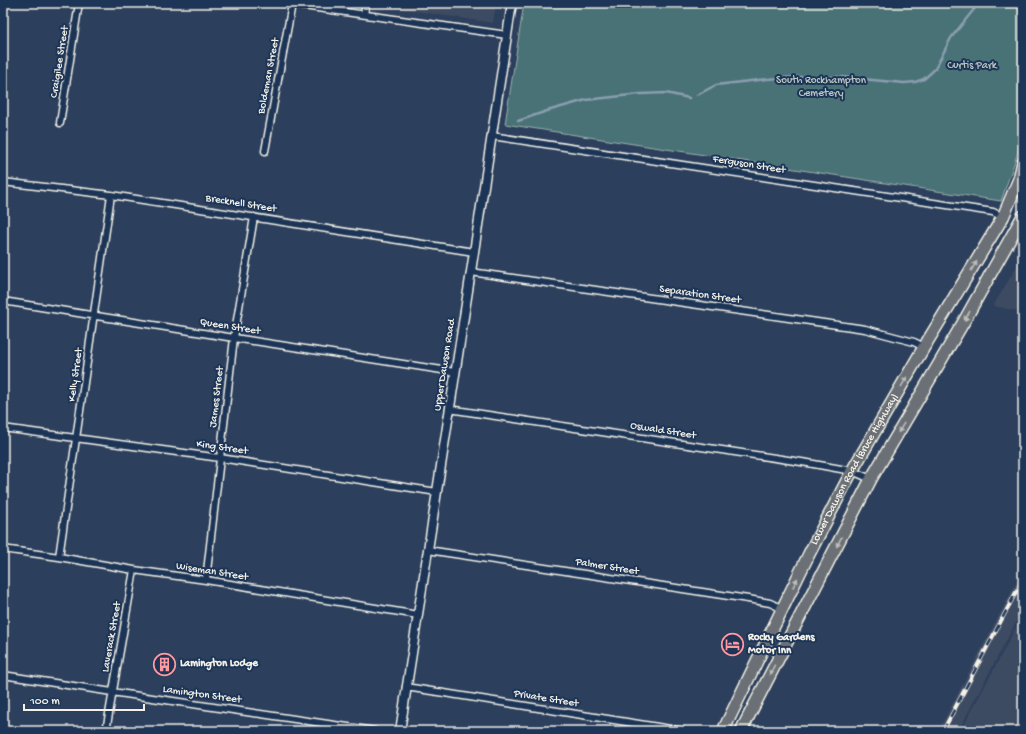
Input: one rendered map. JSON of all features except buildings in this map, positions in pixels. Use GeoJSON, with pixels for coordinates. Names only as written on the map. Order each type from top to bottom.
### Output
{"type":"FeatureCollection","features":[{"type":"Feature","properties":{"kind":"highway","name":"Lower Dawson Road (Bruce Highway)"},"geometry":{"type":"LineString","coordinates":[[723,731],[809,554],[852,471],[924,347],[1004,216],[1019,179],[1023,162]]}},
{"type":"Feature","properties":{"kind":"highway","name":"Lower Dawson Road (Bruce Highway)"},"geometry":{"type":"LineString","coordinates":[[741,731],[871,479],[971,310],[1023,217]]}},
{"type":"Feature","properties":{"kind":"street","name":"Craigilee Street"},"geometry":{"type":"LineString","coordinates":[[60,123],[79,3]]}},
{"type":"Feature","properties":{"kind":"street"},"geometry":{"type":"LineString","coordinates":[[282,3],[507,35]]}},
{"type":"Feature","properties":{"kind":"street"},"geometry":{"type":"LineString","coordinates":[[364,14],[366,3]]}},
{"type":"Feature","properties":{"kind":"street","name":"Upper Dawson Road"},"geometry":{"type":"LineString","coordinates":[[400,731],[512,3]]}},
{"type":"Feature","properties":{"kind":"street","name":"Boldeman Street"},"geometry":{"type":"LineString","coordinates":[[265,151],[292,4]]}},
{"type":"Feature","properties":{"kind":"street","name":"Ferguson Street"},"geometry":{"type":"LineString","coordinates":[[492,136],[993,212],[1004,216]]}},
{"type":"Feature","properties":{"kind":"street","name":"Brecknell Street"},"geometry":{"type":"LineString","coordinates":[[3,182],[111,195],[254,216],[474,252]]}},
{"type":"Feature","properties":{"kind":"street","name":"Kelly Street"},"geometry":{"type":"LineString","coordinates":[[59,556],[111,195]]}},
{"type":"Feature","properties":{"kind":"street","name":"James Street"},"geometry":{"type":"LineString","coordinates":[[206,580],[234,338],[254,216]]}},
{"type":"Feature","properties":{"kind":"street","name":"Separation Street"},"geometry":{"type":"LineString","coordinates":[[471,272],[865,329],[914,342],[924,347]]}},
{"type":"Feature","properties":{"kind":"street","name":"Queen Street"},"geometry":{"type":"LineString","coordinates":[[3,301],[455,372]]}},
{"type":"Feature","properties":{"kind":"street","name":"Oswald Street"},"geometry":{"type":"LineString","coordinates":[[449,409],[808,463],[852,471],[871,479]]}},
{"type":"Feature","properties":{"kind":"street","name":"King Street"},"geometry":{"type":"LineString","coordinates":[[3,428],[220,458],[437,492]]}},
{"type":"Feature","properties":{"kind":"street","name":"Wiseman Street"},"geometry":{"type":"LineString","coordinates":[[3,549],[59,556],[134,570],[206,580],[418,615]]}},
{"type":"Feature","properties":{"kind":"street","name":"Palmer Street"},"geometry":{"type":"LineString","coordinates":[[428,550],[748,599],[770,603],[783,609]]}},
{"type":"Feature","properties":{"kind":"street","name":"Laverack Street"},"geometry":{"type":"LineString","coordinates":[[106,731],[134,570]]}},
{"type":"Feature","properties":{"kind":"street","name":"Lamington Street"},"geometry":{"type":"LineString","coordinates":[[3,675],[375,731]]}},
{"type":"Feature","properties":{"kind":"street","name":"Private Street"},"geometry":{"type":"LineString","coordinates":[[406,687],[683,731]]}},
{"type":"Feature","properties":{"kind":"shaded area"},"geometry":{"type":"Polygon","coordinates":[[[376,3],[496,3],[493,23],[376,5],[376,3]]]}},
{"type":"Feature","properties":{"kind":"shaded area"},"geometry":{"type":"Polygon","coordinates":[[[1023,256],[1023,312],[993,306],[1023,256]]]}},
{"type":"Feature","properties":{"kind":"shaded area"},"geometry":{"type":"Polygon","coordinates":[[[1023,570],[1023,609],[958,731],[938,731],[1023,570]]]}},
{"type":"Feature","properties":{"kind":"shaded area"},"geometry":{"type":"Polygon","coordinates":[[[1023,614],[1023,731],[961,731],[1023,614]]]}},
{"type":"Feature","properties":{"kind":"green space","name":"South Rockhampton Cemetery"},"geometry":{"type":"Polygon","coordinates":[[[524,3],[1023,3],[1023,117],[1018,152],[1001,201],[505,124],[524,3]]]}},
{"type":"Feature","properties":{"kind":"waterway"},"geometry":{"type":"LineString","coordinates":[[697,95],[716,85],[798,77],[841,77],[904,83],[915,82],[924,79],[935,69],[951,38],[979,3]]}},
{"type":"Feature","properties":{"kind":"waterway"},"geometry":{"type":"LineString","coordinates":[[518,121],[586,100],[640,94],[666,93],[689,98]]}},
{"type":"Feature","properties":{"kind":"railway"},"geometry":{"type":"LineString","coordinates":[[943,731],[1023,579]]}},
{"type":"Feature","properties":{"kind":"place","name":"Rocky Gardens Motor Inn"},"geometry":{"type":"Point","coordinates":[733,644]}},
{"type":"Feature","properties":{"kind":"place","name":"Lamington Lodge"},"geometry":{"type":"Point","coordinates":[164,664]}},
{"type":"Feature","properties":{"kind":"park label","name":"Curtis Park"},"geometry":{"type":"Point","coordinates":[972,66]}}]}
